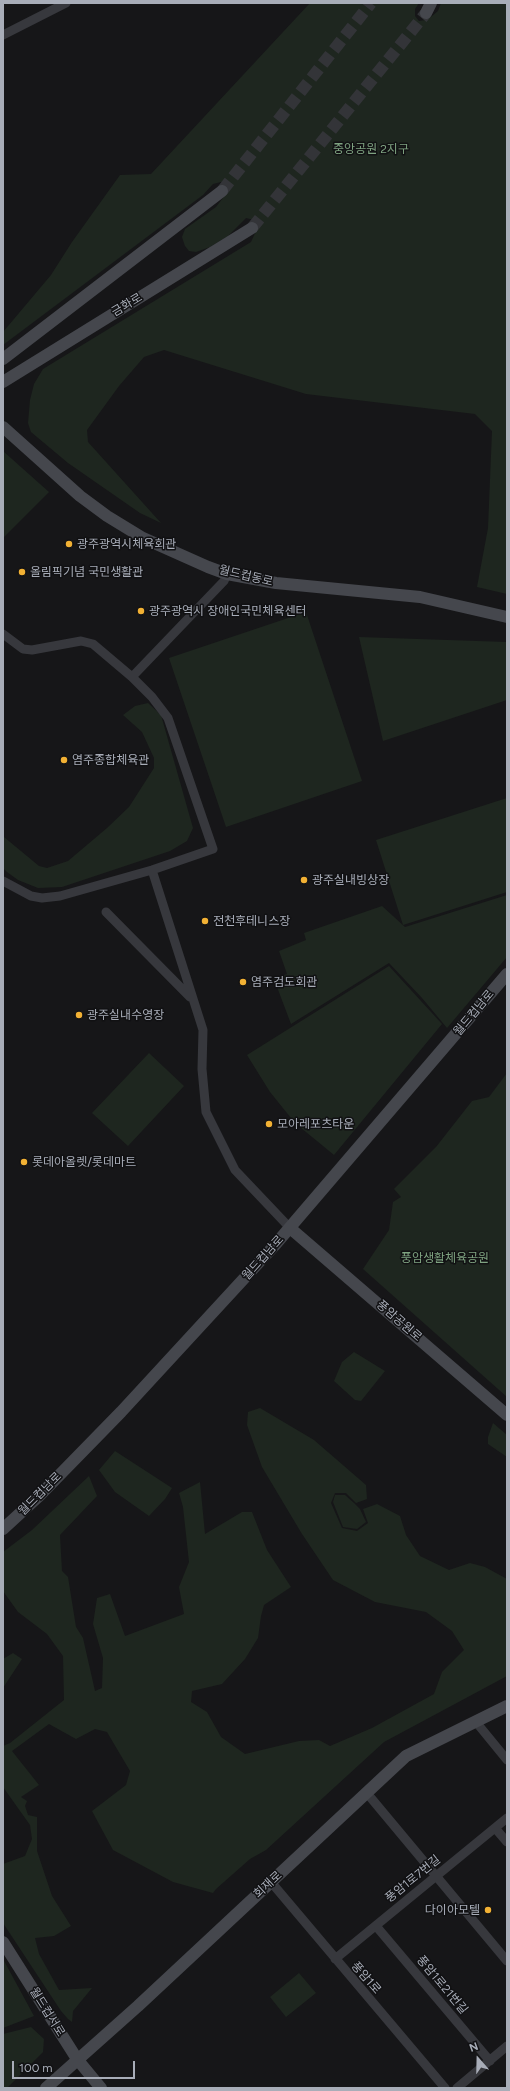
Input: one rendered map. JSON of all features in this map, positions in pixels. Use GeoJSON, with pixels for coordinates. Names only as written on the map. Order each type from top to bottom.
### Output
{"type":"FeatureCollection","features":[{"type":"Feature","properties":{"kind":"street"},"geometry":{"type":"LineString","coordinates":[[3,35],[66,3]]}},
{"type":"Feature","properties":{"kind":"street"},"geometry":{"type":"LineString","coordinates":[[3,359],[222,191]]}},
{"type":"Feature","properties":{"kind":"street","name":"금화로"},"geometry":{"type":"LineString","coordinates":[[3,382],[252,228]]}},
{"type":"Feature","properties":{"kind":"street","name":"월드컵동로"},"geometry":{"type":"LineString","coordinates":[[3,427],[80,496],[107,516],[142,538],[227,574],[276,583],[317,588],[420,597],[507,617]]}},
{"type":"Feature","properties":{"kind":"street"},"geometry":{"type":"LineString","coordinates":[[132,677],[221,584],[227,574]]}},
{"type":"Feature","properties":{"kind":"street"},"geometry":{"type":"LineString","coordinates":[[3,634],[23,649],[32,650],[85,642],[98,647],[152,697],[168,718],[214,849],[152,870],[67,895],[51,897],[31,896],[3,881]]}},
{"type":"Feature","properties":{"kind":"street"},"geometry":{"type":"LineString","coordinates":[[152,870],[191,998],[199,1014],[203,1030],[203,1087],[206,1112],[234,1170],[290,1228]]}},
{"type":"Feature","properties":{"kind":"street"},"geometry":{"type":"LineString","coordinates":[[106,912],[191,998]]}},
{"type":"Feature","properties":{"kind":"street","name":"월드컵남로"},"geometry":{"type":"LineString","coordinates":[[3,1529],[40,1495],[121,1412],[290,1228],[507,974]]}},
{"type":"Feature","properties":{"kind":"street","name":"풍암공원로"},"geometry":{"type":"LineString","coordinates":[[290,1228],[507,1415]]}},
{"type":"Feature","properties":{"kind":"street","name":"회재로"},"geometry":{"type":"LineString","coordinates":[[46,2088],[138,2006],[406,1756],[507,1706]]}},
{"type":"Feature","properties":{"kind":"street"},"geometry":{"type":"LineString","coordinates":[[476,1722],[507,1760]]}},
{"type":"Feature","properties":{"kind":"street"},"geometry":{"type":"LineString","coordinates":[[366,1792],[435,1877],[507,1961]]}},
{"type":"Feature","properties":{"kind":"street","name":"풍암1로7번길"},"geometry":{"type":"LineString","coordinates":[[335,1959],[507,1818]]}},
{"type":"Feature","properties":{"kind":"street"},"geometry":{"type":"LineString","coordinates":[[495,1828],[507,1842]]}},
{"type":"Feature","properties":{"kind":"street","name":"풍암1로"},"geometry":{"type":"LineString","coordinates":[[271,1882],[445,2088]]}},
{"type":"Feature","properties":{"kind":"street","name":"풍암1로21번길"},"geometry":{"type":"LineString","coordinates":[[376,1926],[490,2060]]}},
{"type":"Feature","properties":{"kind":"street","name":"월드컵서로"},"geometry":{"type":"LineString","coordinates":[[3,1942],[77,2059],[97,2084]]}},
{"type":"Feature","properties":{"kind":"street"},"geometry":{"type":"LineString","coordinates":[[457,2088],[507,2046]]}},
{"type":"Feature","properties":{"kind":"green space","name":"중앙공원 2지구"},"geometry":{"type":"Polygon","coordinates":[[[310,3],[419,3],[415,9],[415,16],[419,21],[426,20],[432,16],[438,11],[441,3],[507,3],[507,594],[477,587],[488,528],[492,431],[475,414],[306,394],[164,350],[144,357],[119,386],[87,430],[88,442],[161,523],[140,513],[68,463],[31,432],[28,423],[30,400],[34,384],[43,369],[251,242],[258,227],[254,220],[246,218],[228,236],[210,247],[196,252],[189,251],[185,246],[182,237],[185,229],[216,207],[226,194],[225,185],[221,182],[213,184],[203,195],[3,345],[3,332],[51,275],[72,242],[120,175],[151,174],[310,3]]]}},
{"type":"Feature","properties":{"kind":"green space"},"geometry":{"type":"Polygon","coordinates":[[[3,451],[49,492],[3,538],[3,451]]]}},
{"type":"Feature","properties":{"kind":"green space"},"geometry":{"type":"Polygon","coordinates":[[[306,612],[362,781],[226,827],[169,658],[306,612]]]}},
{"type":"Feature","properties":{"kind":"green space"},"geometry":{"type":"Polygon","coordinates":[[[359,637],[507,642],[507,700],[383,741],[359,637]]]}},
{"type":"Feature","properties":{"kind":"green space"},"geometry":{"type":"Polygon","coordinates":[[[148,703],[161,715],[193,828],[187,841],[170,851],[62,887],[38,888],[18,880],[7,872],[3,868],[4,837],[39,866],[47,868],[68,861],[129,807],[154,768],[154,758],[142,732],[123,715],[135,706],[148,703]]]}},
{"type":"Feature","properties":{"kind":"green space"},"geometry":{"type":"Polygon","coordinates":[[[507,798],[507,892],[403,925],[376,840],[507,798]]]}},
{"type":"Feature","properties":{"kind":"green space"},"geometry":{"type":"Polygon","coordinates":[[[507,895],[507,957],[447,1028],[422,998],[389,963],[291,1024],[274,979],[287,974],[279,951],[306,940],[304,933],[382,906],[405,927],[507,895]]]}},
{"type":"Feature","properties":{"kind":"green space"},"geometry":{"type":"Polygon","coordinates":[[[389,966],[442,1024],[334,1155],[295,1123],[270,1092],[247,1055],[389,966]]]}},
{"type":"Feature","properties":{"kind":"green space"},"geometry":{"type":"Polygon","coordinates":[[[149,1053],[184,1086],[128,1146],[92,1113],[149,1053]]]}},
{"type":"Feature","properties":{"kind":"green space","name":"풍암생활체육공원"},"geometry":{"type":"Polygon","coordinates":[[[507,1073],[507,1397],[363,1269],[389,1230],[393,1202],[401,1197],[394,1189],[436,1147],[472,1101],[489,1097],[507,1073]]]}},
{"type":"Feature","properties":{"kind":"green space"},"geometry":{"type":"Polygon","coordinates":[[[354,1352],[385,1371],[361,1401],[355,1400],[334,1381],[342,1362],[354,1352]]]}},
{"type":"Feature","properties":{"kind":"green space"},"geometry":{"type":"Polygon","coordinates":[[[260,1408],[314,1440],[366,1485],[367,1499],[356,1503],[346,1493],[335,1493],[331,1503],[342,1528],[357,1531],[368,1523],[363,1509],[377,1504],[400,1516],[406,1535],[420,1556],[449,1570],[470,1563],[485,1567],[507,1579],[507,1676],[384,1742],[266,1850],[250,1859],[213,1893],[173,1882],[113,1850],[92,1811],[126,1785],[130,1771],[107,1732],[95,1729],[76,1739],[49,1724],[12,1751],[39,1785],[21,1797],[27,1801],[25,1806],[28,1815],[37,1817],[37,1851],[52,1896],[71,1926],[54,1936],[35,1938],[39,1954],[59,1990],[92,1988],[73,2011],[72,2022],[61,2011],[3,1923],[3,1864],[25,1856],[32,1839],[30,1825],[3,1787],[3,1746],[10,1743],[64,1700],[63,1656],[47,1634],[18,1612],[3,1591],[3,1552],[32,1530],[89,1476],[97,1496],[60,1535],[62,1571],[68,1577],[76,1627],[83,1638],[95,1691],[102,1688],[103,1658],[93,1624],[97,1598],[110,1594],[125,1636],[184,1614],[179,1587],[189,1562],[183,1507],[179,1493],[200,1482],[205,1534],[242,1512],[252,1512],[267,1550],[291,1587],[264,1605],[258,1638],[245,1659],[222,1684],[192,1691],[191,1702],[207,1712],[221,1737],[245,1754],[299,1741],[319,1740],[330,1746],[372,1728],[434,1694],[442,1672],[464,1650],[452,1631],[426,1612],[375,1602],[333,1580],[302,1534],[262,1467],[247,1425],[248,1412],[260,1408]]]}},
{"type":"Feature","properties":{"kind":"green space"},"geometry":{"type":"Polygon","coordinates":[[[493,1423],[507,1435],[507,1457],[488,1444],[488,1437],[493,1423]]]}},
{"type":"Feature","properties":{"kind":"green space"},"geometry":{"type":"Polygon","coordinates":[[[115,1451],[172,1488],[165,1499],[149,1516],[115,1492],[99,1470],[115,1451]]]}},
{"type":"Feature","properties":{"kind":"green space"},"geometry":{"type":"Polygon","coordinates":[[[335,1495],[345,1495],[360,1509],[366,1522],[357,1529],[343,1527],[333,1502],[335,1495]]]}},
{"type":"Feature","properties":{"kind":"green space"},"geometry":{"type":"Polygon","coordinates":[[[13,1653],[22,1659],[3,1688],[3,1659],[13,1653]]]}},
{"type":"Feature","properties":{"kind":"green space"},"geometry":{"type":"Polygon","coordinates":[[[3,1959],[34,2016],[3,2028],[3,1959]]]}},
{"type":"Feature","properties":{"kind":"green space"},"geometry":{"type":"Polygon","coordinates":[[[299,1973],[316,1993],[286,2017],[270,1997],[299,1973]]]}},
{"type":"Feature","properties":{"kind":"green space"},"geometry":{"type":"Polygon","coordinates":[[[31,2027],[44,2039],[43,2052],[7,2088],[3,2088],[3,2034],[31,2027]]]}},
{"type":"Feature","properties":{"kind":"tunnel"},"geometry":{"type":"LineString","coordinates":[[222,191],[371,3]]}},
{"type":"Feature","properties":{"kind":"tunnel"},"geometry":{"type":"LineString","coordinates":[[252,228],[426,13]]}},
{"type":"Feature","properties":{"kind":"place","name":"광주광역시체육회관"},"geometry":{"type":"Point","coordinates":[69,544]}},
{"type":"Feature","properties":{"kind":"place","name":"올림픽기념 국민생활관"},"geometry":{"type":"Point","coordinates":[22,572]}},
{"type":"Feature","properties":{"kind":"place","name":"광주광역시 장애인국민체육센터"},"geometry":{"type":"Point","coordinates":[141,611]}},
{"type":"Feature","properties":{"kind":"place","name":"염주종합체육관"},"geometry":{"type":"Point","coordinates":[64,760]}},
{"type":"Feature","properties":{"kind":"place","name":"광주실내빙상장"},"geometry":{"type":"Point","coordinates":[304,880]}},
{"type":"Feature","properties":{"kind":"place","name":"전천후테니스장"},"geometry":{"type":"Point","coordinates":[205,921]}},
{"type":"Feature","properties":{"kind":"place","name":"염주검도회관"},"geometry":{"type":"Point","coordinates":[243,982]}},
{"type":"Feature","properties":{"kind":"place","name":"광주실내수영장"},"geometry":{"type":"Point","coordinates":[79,1015]}},
{"type":"Feature","properties":{"kind":"place","name":"모아레포츠타운"},"geometry":{"type":"Point","coordinates":[269,1124]}},
{"type":"Feature","properties":{"kind":"place","name":"롯데아올렛/롯데마트"},"geometry":{"type":"Point","coordinates":[24,1162]}},
{"type":"Feature","properties":{"kind":"place","name":"다이아모텔"},"geometry":{"type":"Point","coordinates":[488,1910]}}]}
